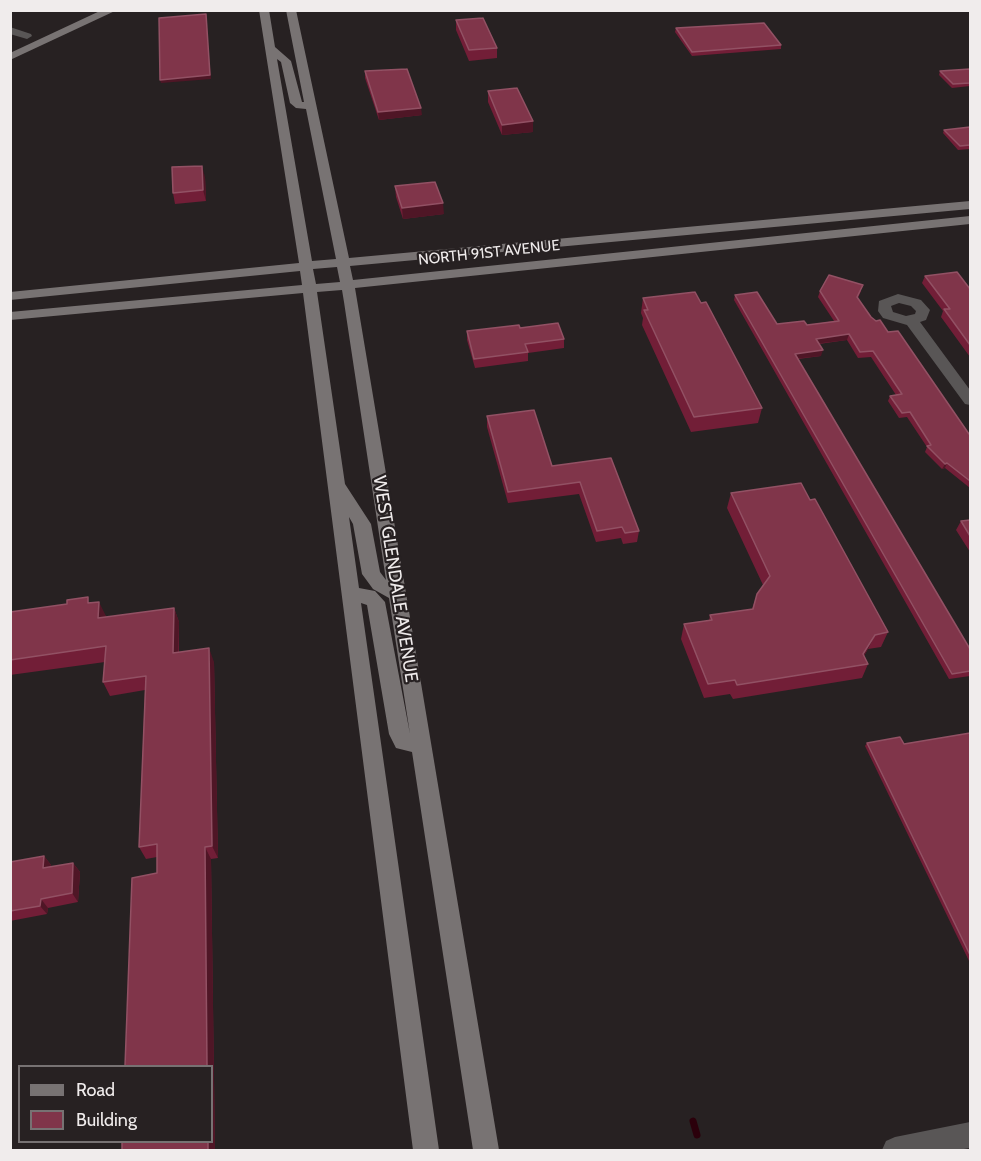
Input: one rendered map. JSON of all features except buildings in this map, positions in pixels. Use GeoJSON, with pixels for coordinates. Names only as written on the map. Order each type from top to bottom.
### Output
{"type":"FeatureCollection","features":[{"type":"Feature","properties":{"kind":"main road"},"geometry":{"type":"LineString","coordinates":[[10,44],[85,10]]}},
{"type":"Feature","properties":{"kind":"main road"},"geometry":{"type":"LineString","coordinates":[[10,57],[112,10]]}},
{"type":"Feature","properties":{"kind":"main road"},"geometry":{"type":"LineString","coordinates":[[264,10],[309,288],[426,1150]]}},
{"type":"Feature","properties":{"kind":"main road","name":"WEST GLENDALE AVENUE"},"geometry":{"type":"LineString","coordinates":[[291,10],[347,285],[486,1150]]}},
{"type":"Feature","properties":{"kind":"main road"},"geometry":{"type":"LineString","coordinates":[[270,48],[286,61],[298,105],[310,105]]}},
{"type":"Feature","properties":{"kind":"main road","name":"NORTH 91ST AVENUE"},"geometry":{"type":"LineString","coordinates":[[10,296],[305,266],[970,205]]}},
{"type":"Feature","properties":{"kind":"main road","name":"NORTH 91ST AVENUE"},"geometry":{"type":"LineString","coordinates":[[10,316],[347,285],[970,220]]}},
{"type":"Feature","properties":{"kind":"main road"},"geometry":{"type":"LineString","coordinates":[[723,228],[732,244]]}},
{"type":"Feature","properties":{"kind":"main road"},"geometry":{"type":"LineString","coordinates":[[10,305],[27,303],[74,290]]}},
{"type":"Feature","properties":{"kind":"main road"},"geometry":{"type":"LineString","coordinates":[[336,481],[362,525],[371,574],[379,584],[396,593]]}},
{"type":"Feature","properties":{"kind":"main road"},"geometry":{"type":"LineString","coordinates":[[352,596],[369,596],[376,602],[399,734],[403,742],[420,744]]}},
{"type":"Feature","properties":{"kind":"street"},"geometry":{"type":"LineString","coordinates":[[10,30],[27,36]]}},
{"type":"Feature","properties":{"kind":"street"},"geometry":{"type":"LineString","coordinates":[[912,321],[970,400]]}},
{"type":"Feature","properties":{"kind":"street"},"geometry":{"type":"LineString","coordinates":[[896,1150],[970,1135]]}},
{"type":"Feature","properties":{"kind":"waterway"},"geometry":{"type":"LineString","coordinates":[[693,1121],[697,1135]]}}]}
